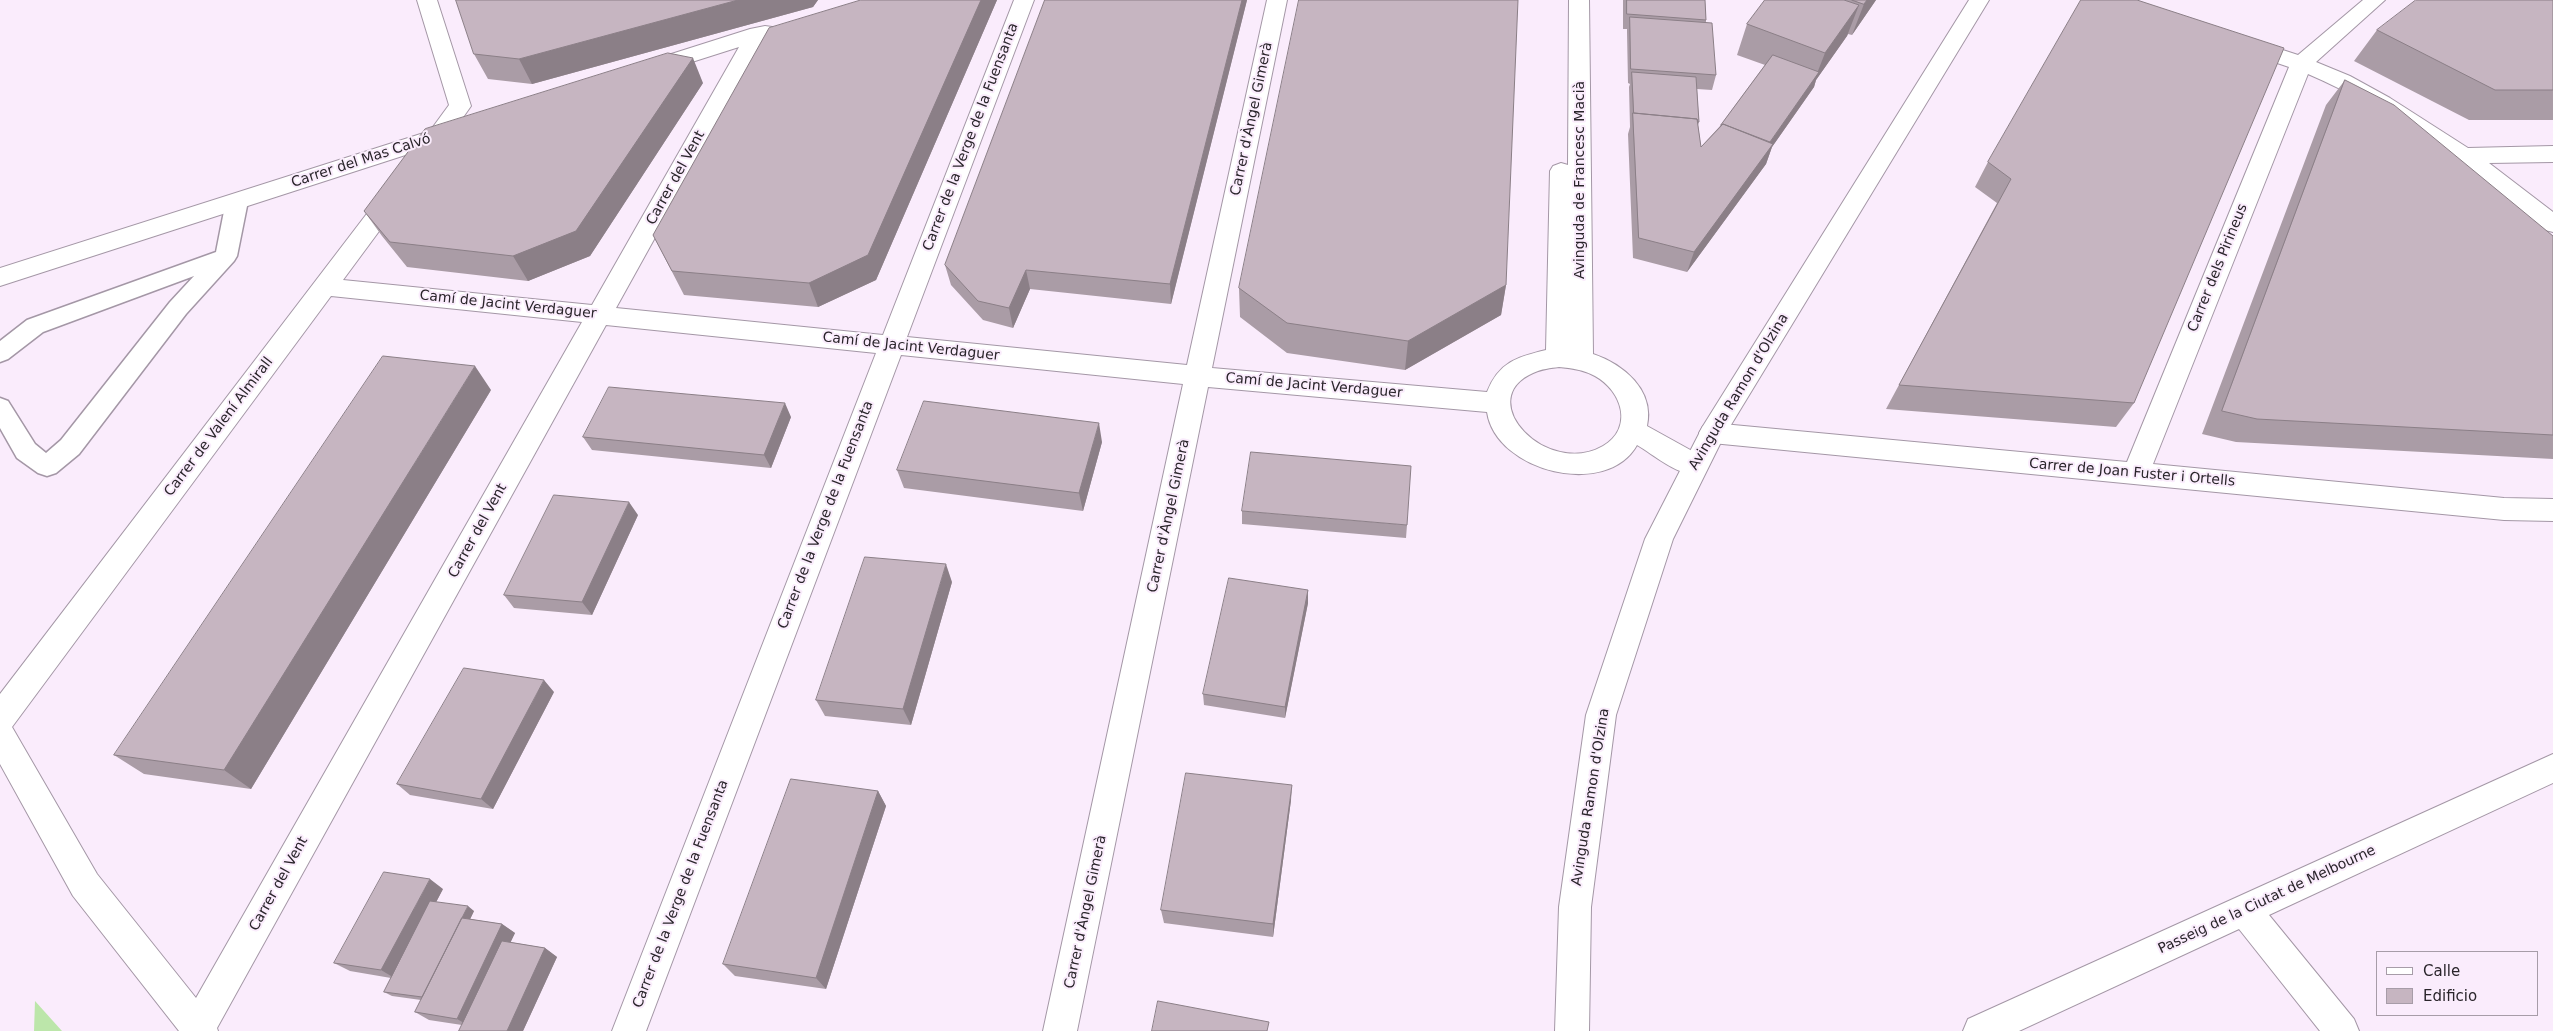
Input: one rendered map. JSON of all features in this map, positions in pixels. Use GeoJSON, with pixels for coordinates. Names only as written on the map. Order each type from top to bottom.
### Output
{"type":"FeatureCollection","features":[{"type":"Feature","properties":{"kind":"street","name":"Carrer de Valení Almirall"},"geometry":{"type":"LineString","coordinates":[[0,718],[460,106],[427,0]]}},
{"type":"Feature","properties":{"kind":"street","name":"Carrer de la Verge de la Fuensanta"},"geometry":{"type":"LineString","coordinates":[[629,1031],[1024,0]]}},
{"type":"Feature","properties":{"kind":"street","name":"Carrer d'Àngel Gimerà"},"geometry":{"type":"LineString","coordinates":[[1060,1031],[1277,0]]}},
{"type":"Feature","properties":{"kind":"street","name":"Avinguda de Francesc Macià"},"geometry":{"type":"LineString","coordinates":[[1562,0],[1570,358]]}},
{"type":"Feature","properties":{"kind":"street","name":"Avinguda de Francesc Macià"},"geometry":{"type":"LineString","coordinates":[[1570,358],[1579,0]]}},
{"type":"Feature","properties":{"kind":"street","name":"Avinguda Ramon d'Olzina"},"geometry":{"type":"LineString","coordinates":[[1572,1031],[1575,907],[1601,715],[1658,539],[1694,465],[1712,433],[1979,0]]}},
{"type":"Feature","properties":{"kind":"street"},"geometry":{"type":"LineString","coordinates":[[2301,64],[2375,0]]}},
{"type":"Feature","properties":{"kind":"street"},"geometry":{"type":"LineString","coordinates":[[635,74],[784,26]]}},
{"type":"Feature","properties":{"kind":"street","name":"Carrer del Vent"},"geometry":{"type":"LineString","coordinates":[[200,1029],[757,34]]}},
{"type":"Feature","properties":{"kind":"street"},"geometry":{"type":"LineString","coordinates":[[2228,38],[2301,64],[2355,88],[2467,156],[2553,224]]}},
{"type":"Feature","properties":{"kind":"street","name":"Carrer dels Pirineus"},"geometry":{"type":"LineString","coordinates":[[2136,473],[2301,64]]}},
{"type":"Feature","properties":{"kind":"street","name":"Carrer del Mas Calvó"},"geometry":{"type":"LineString","coordinates":[[0,277],[475,125]]}},
{"type":"Feature","properties":{"kind":"street"},"geometry":{"type":"LineString","coordinates":[[2467,156],[2553,154]]}},
{"type":"Feature","properties":{"kind":"street","name":"Camí de Jacint Verdaguer"},"geometry":{"type":"LineString","coordinates":[[325,287],[1198,376],[1497,403]]}},
{"type":"Feature","properties":{"kind":"street"},"geometry":{"type":"LineString","coordinates":[[1570,358],[1601,367],[1619,380],[1631,396],[1636,413],[1634,430],[1625,446],[1609,456],[1589,463],[1560,463],[1545,460],[1525,450],[1509,436],[1500,420],[1497,403],[1500,388],[1509,375],[1523,365],[1540,359],[1570,358]]}},
{"type":"Feature","properties":{"kind":"street"},"geometry":{"type":"LineString","coordinates":[[1634,430],[1694,465]]}},
{"type":"Feature","properties":{"kind":"street","name":"Carrer de Joan Fuster i Ortells"},"geometry":{"type":"LineString","coordinates":[[1712,433],[2504,509],[2553,510]]}},
{"type":"Feature","properties":{"kind":"street"},"geometry":{"type":"LineString","coordinates":[[0,735],[85,885],[200,1029]]}},
{"type":"Feature","properties":{"kind":"street","name":"Passeig de la Ciutat de Melbourne"},"geometry":{"type":"LineString","coordinates":[[1980,1031],[2553,768]]}},
{"type":"Feature","properties":{"kind":"street"},"geometry":{"type":"LineString","coordinates":[[2245,911],[2342,1031]]}},
{"type":"Feature","properties":{"kind":"lane"},"geometry":{"type":"LineString","coordinates":[[0,407],[26,451],[47,466],[70,447],[178,308],[222,258],[226,256],[237,201]]}},
{"type":"Feature","properties":{"kind":"lane"},"geometry":{"type":"LineString","coordinates":[[0,353],[35,326],[222,258]]}},
{"type":"Feature","properties":{"kind":"green space"},"geometry":{"type":"Polygon","coordinates":[[[35,1001],[62,1031],[34,1031],[35,1001]]]}},
{"type":"Feature","properties":{"kind":"building"},"geometry":{"type":"Polygon","coordinates":[[[456,0],[738,0],[519,59],[474,54],[456,0]]]}},
{"type":"Feature","properties":{"kind":"building"},"geometry":{"type":"Polygon","coordinates":[[[861,0],[981,0],[868,255],[809,283],[672,271],[653,235],[769,28],[861,0]]]}},
{"type":"Feature","properties":{"kind":"building"},"geometry":{"type":"Polygon","coordinates":[[[1045,0],[1242,0],[1170,284],[1026,270],[1009,308],[978,301],[945,265],[1045,0]]]}},
{"type":"Feature","properties":{"kind":"building"},"geometry":{"type":"Polygon","coordinates":[[[1299,0],[1518,0],[1506,285],[1408,341],[1287,323],[1239,288],[1299,0]]]}},
{"type":"Feature","properties":{"kind":"building"},"geometry":{"type":"Polygon","coordinates":[[[1627,0],[1705,0],[1706,20],[1627,14],[1627,0]]]}},
{"type":"Feature","properties":{"kind":"building"},"geometry":{"type":"Polygon","coordinates":[[[1765,0],[1844,0],[1859,5],[1825,53],[1747,24],[1765,0]]]}},
{"type":"Feature","properties":{"kind":"building"},"geometry":{"type":"Polygon","coordinates":[[[1852,0],[1867,0],[1864,4],[1852,0]]]}},
{"type":"Feature","properties":{"kind":"building"},"geometry":{"type":"Polygon","coordinates":[[[2081,0],[2137,0],[2284,48],[2134,403],[1899,385],[2011,179],[1988,162],[2081,0]]]}},
{"type":"Feature","properties":{"kind":"building"},"geometry":{"type":"Polygon","coordinates":[[[2416,0],[2553,0],[2553,90],[2495,90],[2377,30],[2416,0]]]}},
{"type":"Feature","properties":{"kind":"building"},"geometry":{"type":"Polygon","coordinates":[[[1630,17],[1712,23],[1716,75],[1631,69],[1630,17]]]}},
{"type":"Feature","properties":{"kind":"building"},"geometry":{"type":"Polygon","coordinates":[[[668,53],[693,58],[576,231],[513,256],[390,242],[364,211],[425,129],[668,53]]]}},
{"type":"Feature","properties":{"kind":"building"},"geometry":{"type":"Polygon","coordinates":[[[1773,55],[1819,72],[1770,142],[1723,124],[1721,125],[1773,55]]]}},
{"type":"Feature","properties":{"kind":"building"},"geometry":{"type":"Polygon","coordinates":[[[1632,72],[1696,77],[1699,122],[1697,119],[1634,113],[1632,72]]]}},
{"type":"Feature","properties":{"kind":"building"},"geometry":{"type":"Polygon","coordinates":[[[2345,80],[2394,105],[2553,236],[2553,435],[2257,419],[2222,411],[2345,80]]]}},
{"type":"Feature","properties":{"kind":"building"},"geometry":{"type":"Polygon","coordinates":[[[1633,113],[1697,119],[1701,147],[1723,124],[1773,144],[1694,252],[1639,238],[1633,113]]]}},
{"type":"Feature","properties":{"kind":"building"},"geometry":{"type":"Polygon","coordinates":[[[383,356],[475,366],[224,770],[114,755],[383,356]]]}},
{"type":"Feature","properties":{"kind":"building"},"geometry":{"type":"Polygon","coordinates":[[[609,387],[785,403],[764,455],[583,437],[609,387]]]}},
{"type":"Feature","properties":{"kind":"building"},"geometry":{"type":"Polygon","coordinates":[[[924,401],[1099,423],[1079,493],[897,470],[924,401]]]}},
{"type":"Feature","properties":{"kind":"building"},"geometry":{"type":"Polygon","coordinates":[[[1251,452],[1411,466],[1407,525],[1242,511],[1251,452]]]}},
{"type":"Feature","properties":{"kind":"building"},"geometry":{"type":"Polygon","coordinates":[[[554,495],[629,502],[582,602],[504,595],[554,495]]]}},
{"type":"Feature","properties":{"kind":"building"},"geometry":{"type":"Polygon","coordinates":[[[865,557],[946,564],[903,709],[816,700],[865,557]]]}},
{"type":"Feature","properties":{"kind":"building"},"geometry":{"type":"Polygon","coordinates":[[[1229,578],[1308,590],[1285,707],[1203,694],[1229,578]]]}},
{"type":"Feature","properties":{"kind":"building"},"geometry":{"type":"Polygon","coordinates":[[[464,668],[544,680],[481,799],[397,784],[464,668]]]}},
{"type":"Feature","properties":{"kind":"building"},"geometry":{"type":"Polygon","coordinates":[[[1186,773],[1292,785],[1273,924],[1161,910],[1186,773]]]}},
{"type":"Feature","properties":{"kind":"building"},"geometry":{"type":"Polygon","coordinates":[[[791,779],[878,791],[816,978],[723,964],[791,779]]]}},
{"type":"Feature","properties":{"kind":"building"},"geometry":{"type":"Polygon","coordinates":[[[384,872],[430,879],[381,970],[334,963],[384,872]]]}},
{"type":"Feature","properties":{"kind":"building"},"geometry":{"type":"Polygon","coordinates":[[[430,901],[468,906],[422,997],[384,992],[430,901]]]}},
{"type":"Feature","properties":{"kind":"building"},"geometry":{"type":"Polygon","coordinates":[[[462,918],[502,924],[457,1019],[415,1012],[462,918]]]}},
{"type":"Feature","properties":{"kind":"building"},"geometry":{"type":"Polygon","coordinates":[[[502,941],[545,948],[507,1031],[459,1031],[502,941]]]}},
{"type":"Feature","properties":{"kind":"building"},"geometry":{"type":"Polygon","coordinates":[[[1158,1001],[1269,1022],[1267,1031],[1152,1031],[1158,1001]]]}}]}
